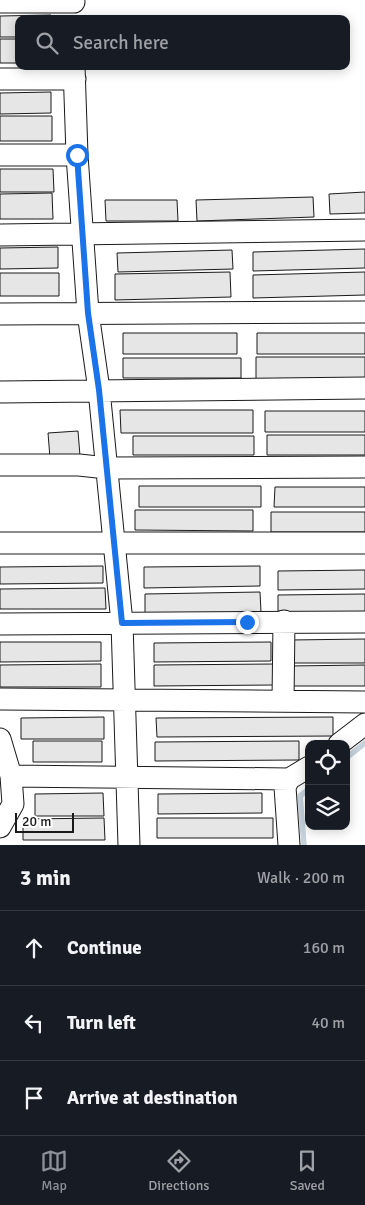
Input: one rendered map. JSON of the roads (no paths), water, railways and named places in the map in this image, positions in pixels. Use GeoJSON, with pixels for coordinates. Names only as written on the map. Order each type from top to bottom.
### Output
{"type":"FeatureCollection","features":[{"type":"Feature","properties":{"kind":"street"},"geometry":{"type":"LineString","coordinates":[[0,2],[74,7]]}},
{"type":"Feature","properties":{"kind":"street"},"geometry":{"type":"LineString","coordinates":[[0,79],[75,73],[77,155],[88,313],[99,390],[122,623],[129,845]]}},
{"type":"Feature","properties":{"kind":"street"},"geometry":{"type":"LineString","coordinates":[[0,155],[77,155]]}},
{"type":"Feature","properties":{"kind":"street"},"geometry":{"type":"LineString","coordinates":[[0,235],[365,230]]}},
{"type":"Feature","properties":{"kind":"street"},"geometry":{"type":"LineString","coordinates":[[0,314],[365,312]]}},
{"type":"Feature","properties":{"kind":"street"},"geometry":{"type":"LineString","coordinates":[[0,392],[365,388]]}},
{"type":"Feature","properties":{"kind":"street"},"geometry":{"type":"LineString","coordinates":[[0,465],[79,465],[107,468],[365,467]]}},
{"type":"Feature","properties":{"kind":"street"},"geometry":{"type":"LineString","coordinates":[[0,543],[365,543]]}},
{"type":"Feature","properties":{"kind":"street"},"geometry":{"type":"LineString","coordinates":[[283,702],[284,622]]}},
{"type":"Feature","properties":{"kind":"street"},"geometry":{"type":"LineString","coordinates":[[0,624],[365,622]]}},
{"type":"Feature","properties":{"kind":"street"},"geometry":{"type":"LineString","coordinates":[[0,699],[365,702]]}},
{"type":"Feature","properties":{"kind":"street"},"geometry":{"type":"LineString","coordinates":[[344,740],[365,724]]}},
{"type":"Feature","properties":{"kind":"street"},"geometry":{"type":"LineString","coordinates":[[0,739],[11,776],[13,804],[0,827]]}},
{"type":"Feature","properties":{"kind":"street"},"geometry":{"type":"LineString","coordinates":[[11,776],[289,779],[305,769]]}},
{"type":"Feature","properties":{"kind":"street"},"geometry":{"type":"LineString","coordinates":[[289,779],[285,787],[289,845]]}},
{"type":"Feature","properties":{"kind":"waterway"},"geometry":{"type":"LineString","coordinates":[[350,755],[365,743]]}},
{"type":"Feature","properties":{"kind":"waterway"},"geometry":{"type":"LineString","coordinates":[[304,845],[300,796],[305,792]]}}]}
